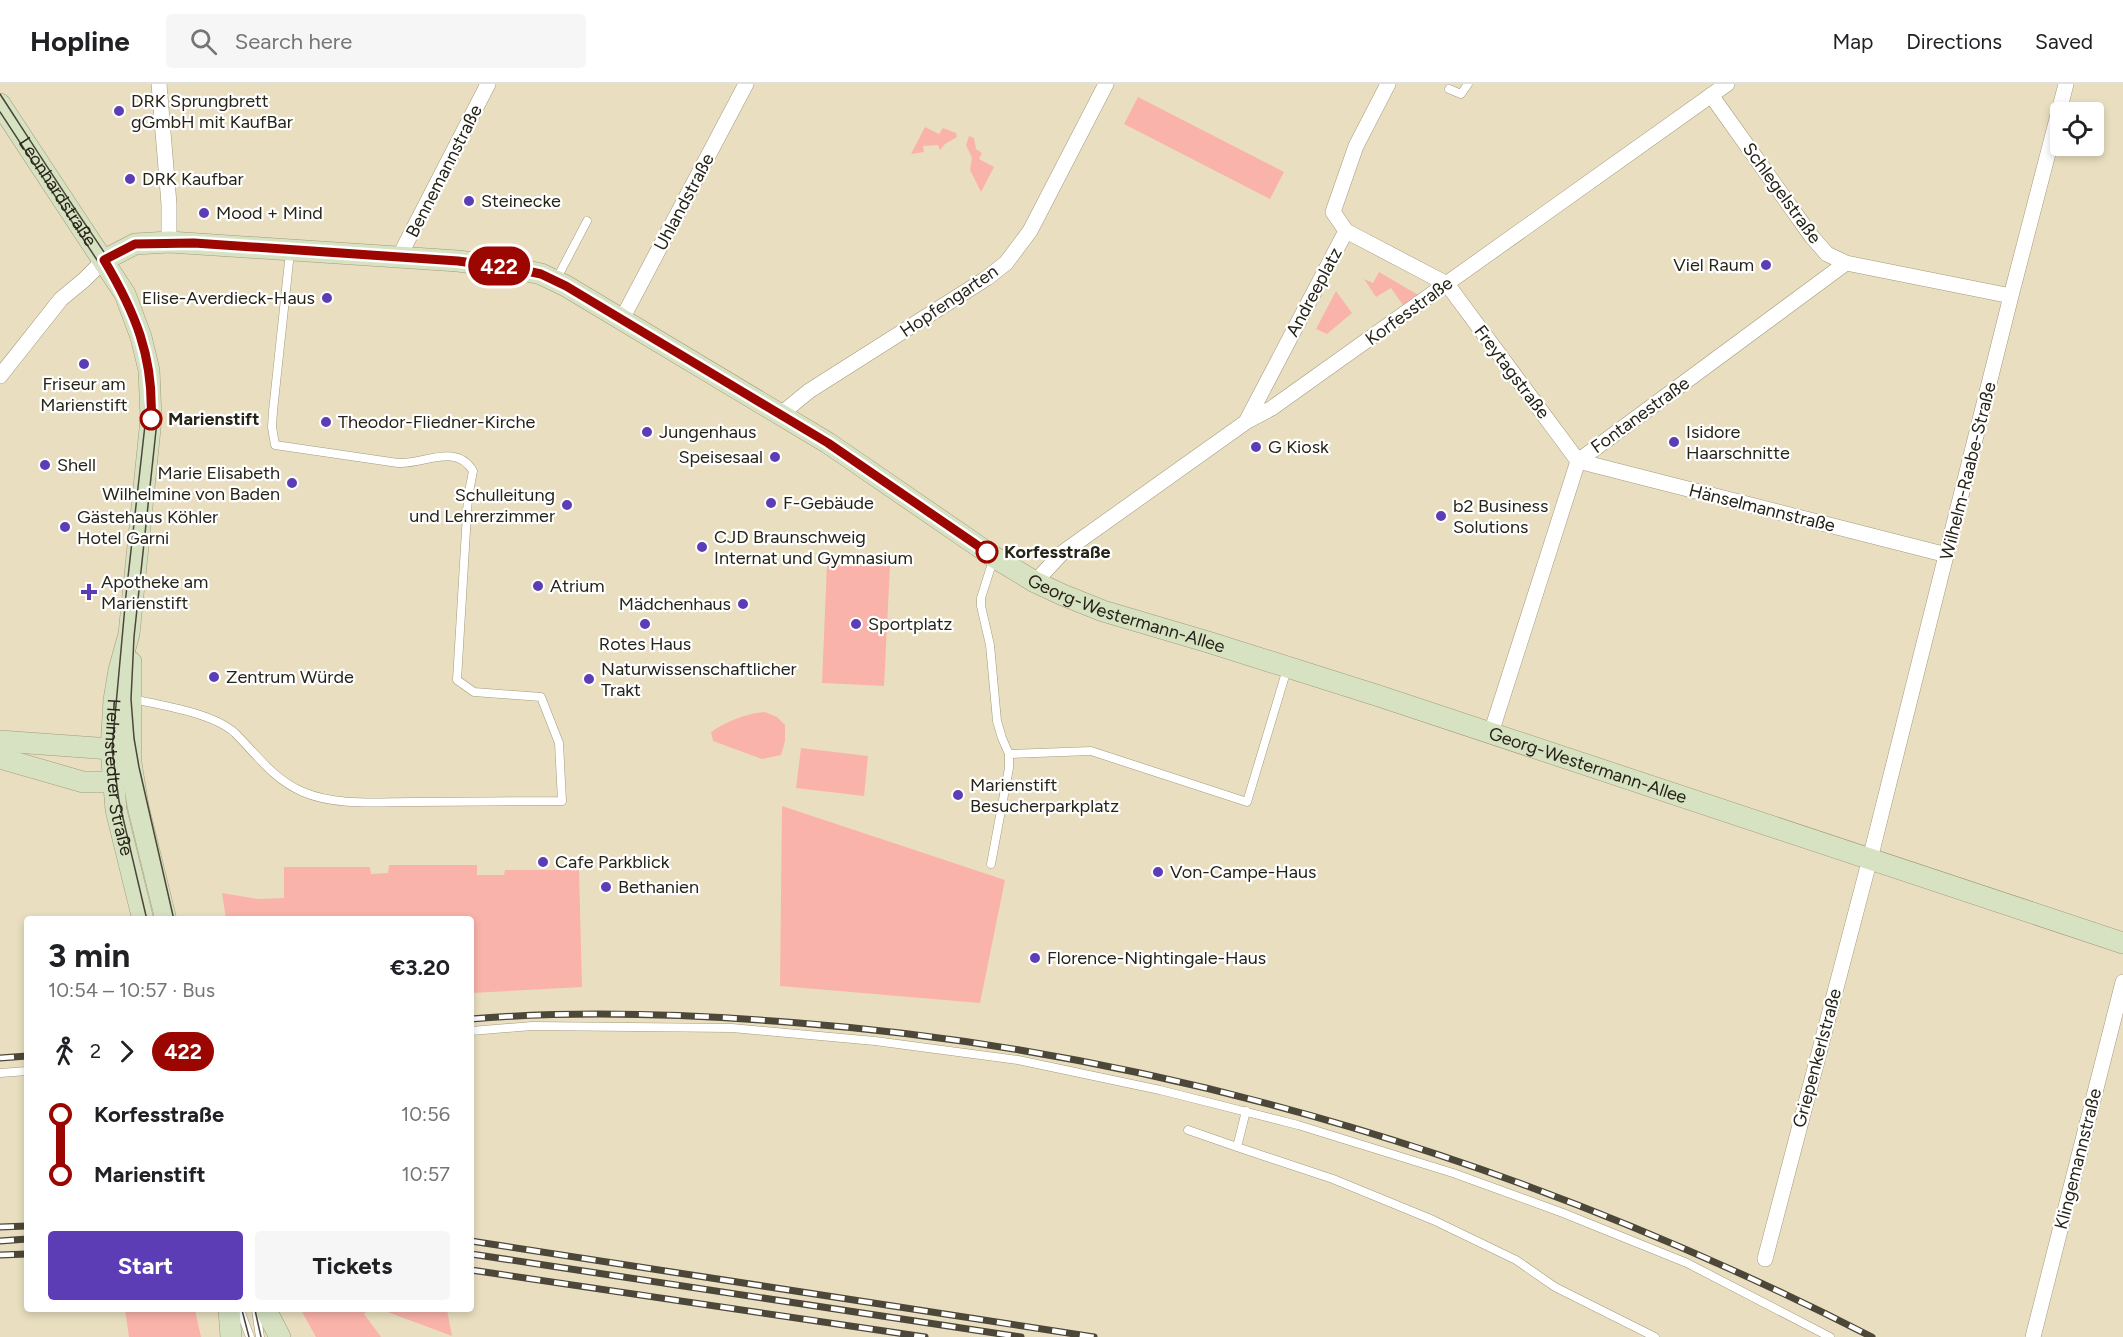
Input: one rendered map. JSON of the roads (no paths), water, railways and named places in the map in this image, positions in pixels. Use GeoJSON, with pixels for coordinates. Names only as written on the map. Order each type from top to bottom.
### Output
{"type":"FeatureCollection","features":[{"type":"Feature","properties":{"kind":"street"},"geometry":{"type":"LineString","coordinates":[[159,84],[169,204],[169,243]]}},
{"type":"Feature","properties":{"kind":"street","name":"Bennemannstraße"},"geometry":{"type":"LineString","coordinates":[[399,257],[488,84]]}},
{"type":"Feature","properties":{"kind":"street","name":"Uhlandstraße"},"geometry":{"type":"LineString","coordinates":[[622,320],[746,84]]}},
{"type":"Feature","properties":{"kind":"street","name":"Hopfengarten"},"geometry":{"type":"LineString","coordinates":[[782,414],[809,391],[987,278],[1006,262],[1030,231],[1106,84]]}},
{"type":"Feature","properties":{"kind":"street"},"geometry":{"type":"LineString","coordinates":[[1346,231],[1333,212],[1356,146],[1388,84]]}},
{"type":"Feature","properties":{"kind":"street","name":"Korfesstraße"},"geometry":{"type":"LineString","coordinates":[[1035,582],[1062,553],[1246,422],[1272,408],[1727,84]]}},
{"type":"Feature","properties":{"kind":"street","name":"Wilhelm-Raabe-Straße"},"geometry":{"type":"LineString","coordinates":[[1870,858],[2066,84]]}},
{"type":"Feature","properties":{"kind":"street","name":"Schlegelstraße"},"geometry":{"type":"LineString","coordinates":[[1711,95],[1812,237],[1827,254],[1846,263],[2011,296]]}},
{"type":"Feature","properties":{"kind":"street","name":"Leonhardstraße"},"geometry":{"type":"LineString","coordinates":[[0,104],[104,260],[133,312]]}},
{"type":"Feature","properties":{"kind":"street","name":"Andreeplatz"},"geometry":{"type":"LineString","coordinates":[[1246,422],[1346,231],[1447,284]]}},
{"type":"Feature","properties":{"kind":"street","name":"Georg-Westermann-Allee"},"geometry":{"type":"LineString","coordinates":[[104,260],[135,244],[169,243],[458,261],[541,274],[843,452],[994,557],[1035,582],[1103,611],[1215,644],[1491,733],[2123,943]]}},
{"type":"Feature","properties":{"kind":"street"},"geometry":{"type":"LineString","coordinates":[[0,376],[61,299],[104,260]]}},
{"type":"Feature","properties":{"kind":"street","name":"Fontanestraße"},"geometry":{"type":"LineString","coordinates":[[1491,733],[1578,461],[1846,263]]}},
{"type":"Feature","properties":{"kind":"street","name":"Freytagstraße"},"geometry":{"type":"LineString","coordinates":[[1447,284],[1578,461]]}},
{"type":"Feature","properties":{"kind":"street","name":"Helmstedter Straße"},"geometry":{"type":"LineString","coordinates":[[133,312],[145,353],[152,406],[122,699],[111,749],[116,810],[141,916]]}},
{"type":"Feature","properties":{"kind":"street","name":"Hänselmannstraße"},"geometry":{"type":"LineString","coordinates":[[1578,461],[1947,555]]}},
{"type":"Feature","properties":{"kind":"street","name":"Helmstedter Straße"},"geometry":{"type":"LineString","coordinates":[[122,699],[138,806],[165,916]]}},
{"type":"Feature","properties":{"kind":"street"},"geometry":{"type":"LineString","coordinates":[[0,741],[111,749],[131,764],[113,782],[83,782],[0,758]]}},
{"type":"Feature","properties":{"kind":"street","name":"Griepenkerlstraße"},"geometry":{"type":"LineString","coordinates":[[1765,1259],[1870,858]]}},
{"type":"Feature","properties":{"kind":"street","name":"Klingemannstraße"},"geometry":{"type":"LineString","coordinates":[[2033,1337],[2123,982]]}},
{"type":"Feature","properties":{"kind":"street"},"geometry":{"type":"LineString","coordinates":[[229,1312],[231,1337]]}},
{"type":"Feature","properties":{"kind":"street"},"geometry":{"type":"LineString","coordinates":[[267,1312],[280,1337]]}},
{"type":"Feature","properties":{"kind":"lane"},"geometry":{"type":"LineString","coordinates":[[1449,89],[1461,94],[1468,84]]}},
{"type":"Feature","properties":{"kind":"lane"},"geometry":{"type":"LineString","coordinates":[[555,281],[587,221]]}},
{"type":"Feature","properties":{"kind":"lane"},"geometry":{"type":"LineString","coordinates":[[122,699],[161,705],[217,721],[234,732],[285,784],[306,793],[335,800],[562,801],[559,743],[541,697],[474,692],[457,680],[468,497],[473,471],[468,462],[456,456],[424,458],[407,464],[275,445],[272,427],[273,411],[290,250]]}},
{"type":"Feature","properties":{"kind":"lane"},"geometry":{"type":"LineString","coordinates":[[990,864],[1010,768],[1009,754],[998,721],[990,645],[981,606],[981,598],[994,557]]}},
{"type":"Feature","properties":{"kind":"lane"},"geometry":{"type":"LineString","coordinates":[[1009,754],[1091,751],[1247,802],[1287,669]]}},
{"type":"Feature","properties":{"kind":"lane"},"geometry":{"type":"LineString","coordinates":[[474,1031],[532,1026],[732,1028],[875,1041],[1018,1060],[1160,1089],[1298,1125],[1453,1173],[1563,1213],[1687,1263],[1830,1337]]}},
{"type":"Feature","properties":{"kind":"lane"},"geometry":{"type":"LineString","coordinates":[[0,1073],[24,1071]]}},
{"type":"Feature","properties":{"kind":"lane"},"geometry":{"type":"LineString","coordinates":[[1237,1147],[1246,1111]]}},
{"type":"Feature","properties":{"kind":"lane"},"geometry":{"type":"LineString","coordinates":[[1188,1130],[1333,1179],[1433,1220],[1516,1260],[1555,1287],[1655,1337]]}},
{"type":"Feature","properties":{"kind":"lane"},"geometry":{"type":"LineString","coordinates":[[241,1312],[250,1337]]}},
{"type":"Feature","properties":{"kind":"lane"},"geometry":{"type":"LineString","coordinates":[[256,1312],[260,1337]]}},
{"type":"Feature","properties":{"kind":"tram line"},"geometry":{"type":"LineString","coordinates":[[0,94],[124,284],[139,315],[151,353],[157,421],[134,637],[131,699],[139,767],[173,916]]}},
{"type":"Feature","properties":{"kind":"tram line"},"geometry":{"type":"LineString","coordinates":[[0,112],[119,297],[140,356],[145,386],[145,425],[112,749],[119,801],[146,916]]}},
{"type":"Feature","properties":{"kind":"tram line"},"geometry":{"type":"LineString","coordinates":[[243,1312],[249,1337]]}},
{"type":"Feature","properties":{"kind":"tram line"},"geometry":{"type":"LineString","coordinates":[[255,1312],[261,1337]]}},
{"type":"Feature","properties":{"kind":"railway"},"geometry":{"type":"LineString","coordinates":[[474,1019],[635,1014],[799,1023],[939,1038],[1078,1060],[1215,1090],[1351,1127],[1485,1171],[1616,1220],[1745,1276],[1872,1337]]}},
{"type":"Feature","properties":{"kind":"railway"},"geometry":{"type":"LineString","coordinates":[[0,1058],[24,1056]]}},
{"type":"Feature","properties":{"kind":"railway"},"geometry":{"type":"LineString","coordinates":[[0,1227],[24,1226]]}},
{"type":"Feature","properties":{"kind":"railway"},"geometry":{"type":"LineString","coordinates":[[0,1241],[24,1239]]}},
{"type":"Feature","properties":{"kind":"railway"},"geometry":{"type":"LineString","coordinates":[[474,1241],[1094,1337]]}},
{"type":"Feature","properties":{"kind":"railway"},"geometry":{"type":"LineString","coordinates":[[0,1255],[24,1254]]}},
{"type":"Feature","properties":{"kind":"railway"},"geometry":{"type":"LineString","coordinates":[[474,1254],[1021,1337]]}},
{"type":"Feature","properties":{"kind":"railway"},"geometry":{"type":"LineString","coordinates":[[474,1270],[925,1337]]}},
{"type":"Feature","properties":{"kind":"place","name":"DRK Sprungbrett gGmbH mit KaufBar"},"geometry":{"type":"Point","coordinates":[119,111]}},
{"type":"Feature","properties":{"kind":"place","name":"DRK Kaufbar"},"geometry":{"type":"Point","coordinates":[130,179]}},
{"type":"Feature","properties":{"kind":"place","name":"Steinecke"},"geometry":{"type":"Point","coordinates":[469,201]}},
{"type":"Feature","properties":{"kind":"place","name":"Mood + Mind"},"geometry":{"type":"Point","coordinates":[204,213]}},
{"type":"Feature","properties":{"kind":"place","name":"Viel Raum"},"geometry":{"type":"Point","coordinates":[1766,265]}},
{"type":"Feature","properties":{"kind":"place","name":"Elise-Averdieck-Haus"},"geometry":{"type":"Point","coordinates":[327,298]}},
{"type":"Feature","properties":{"kind":"place","name":"Friseur am Marienstift"},"geometry":{"type":"Point","coordinates":[84,364]}},
{"type":"Feature","properties":{"kind":"place","name":"Marienstift"},"geometry":{"type":"Point","coordinates":[151,419]}},
{"type":"Feature","properties":{"kind":"place","name":"Theodor-Fliedner-Kirche"},"geometry":{"type":"Point","coordinates":[326,422]}},
{"type":"Feature","properties":{"kind":"place","name":"Jungenhaus"},"geometry":{"type":"Point","coordinates":[647,432]}},
{"type":"Feature","properties":{"kind":"place","name":"Isidore Haarschnitte"},"geometry":{"type":"Point","coordinates":[1674,442]}},
{"type":"Feature","properties":{"kind":"place","name":"G Kiosk"},"geometry":{"type":"Point","coordinates":[1256,447]}},
{"type":"Feature","properties":{"kind":"place","name":"Speisesaal"},"geometry":{"type":"Point","coordinates":[775,457]}},
{"type":"Feature","properties":{"kind":"place","name":"Shell"},"geometry":{"type":"Point","coordinates":[45,465]}},
{"type":"Feature","properties":{"kind":"place","name":"Marie Elisabeth Wilhelmine von Baden"},"geometry":{"type":"Point","coordinates":[292,483]}},
{"type":"Feature","properties":{"kind":"place","name":"F-Gebäude"},"geometry":{"type":"Point","coordinates":[771,503]}},
{"type":"Feature","properties":{"kind":"place","name":"Schulleitung und Lehrerzimmer"},"geometry":{"type":"Point","coordinates":[567,505]}},
{"type":"Feature","properties":{"kind":"place","name":"b2 Business Solutions"},"geometry":{"type":"Point","coordinates":[1441,516]}},
{"type":"Feature","properties":{"kind":"place","name":"Gästehaus Köhler Hotel Garni"},"geometry":{"type":"Point","coordinates":[65,527]}},
{"type":"Feature","properties":{"kind":"place","name":"CJD Braunschweig Internat und Gymnasium"},"geometry":{"type":"Point","coordinates":[702,547]}},
{"type":"Feature","properties":{"kind":"place","name":"Korfesstraße"},"geometry":{"type":"Point","coordinates":[987,552]}},
{"type":"Feature","properties":{"kind":"place","name":"Atrium"},"geometry":{"type":"Point","coordinates":[538,586]}},
{"type":"Feature","properties":{"kind":"place","name":"Apotheke am Marienstift"},"geometry":{"type":"Point","coordinates":[89,592]}},
{"type":"Feature","properties":{"kind":"place","name":"Mädchenhaus"},"geometry":{"type":"Point","coordinates":[743,604]}},
{"type":"Feature","properties":{"kind":"place","name":"Rotes Haus"},"geometry":{"type":"Point","coordinates":[645,624]}},
{"type":"Feature","properties":{"kind":"place","name":"Sportplatz"},"geometry":{"type":"Point","coordinates":[856,624]}},
{"type":"Feature","properties":{"kind":"place","name":"Zentrum Würde"},"geometry":{"type":"Point","coordinates":[214,677]}},
{"type":"Feature","properties":{"kind":"place","name":"Naturwissenschaftlicher Trakt"},"geometry":{"type":"Point","coordinates":[589,679]}},
{"type":"Feature","properties":{"kind":"place","name":"Marienstift Besucherparkplatz"},"geometry":{"type":"Point","coordinates":[958,795]}},
{"type":"Feature","properties":{"kind":"place","name":"Cafe Parkblick"},"geometry":{"type":"Point","coordinates":[543,862]}},
{"type":"Feature","properties":{"kind":"place","name":"Von-Campe-Haus"},"geometry":{"type":"Point","coordinates":[1158,872]}},
{"type":"Feature","properties":{"kind":"place","name":"Bethanien"},"geometry":{"type":"Point","coordinates":[606,887]}},
{"type":"Feature","properties":{"kind":"place","name":"Florence-Nightingale-Haus"},"geometry":{"type":"Point","coordinates":[1035,958]}}]}
